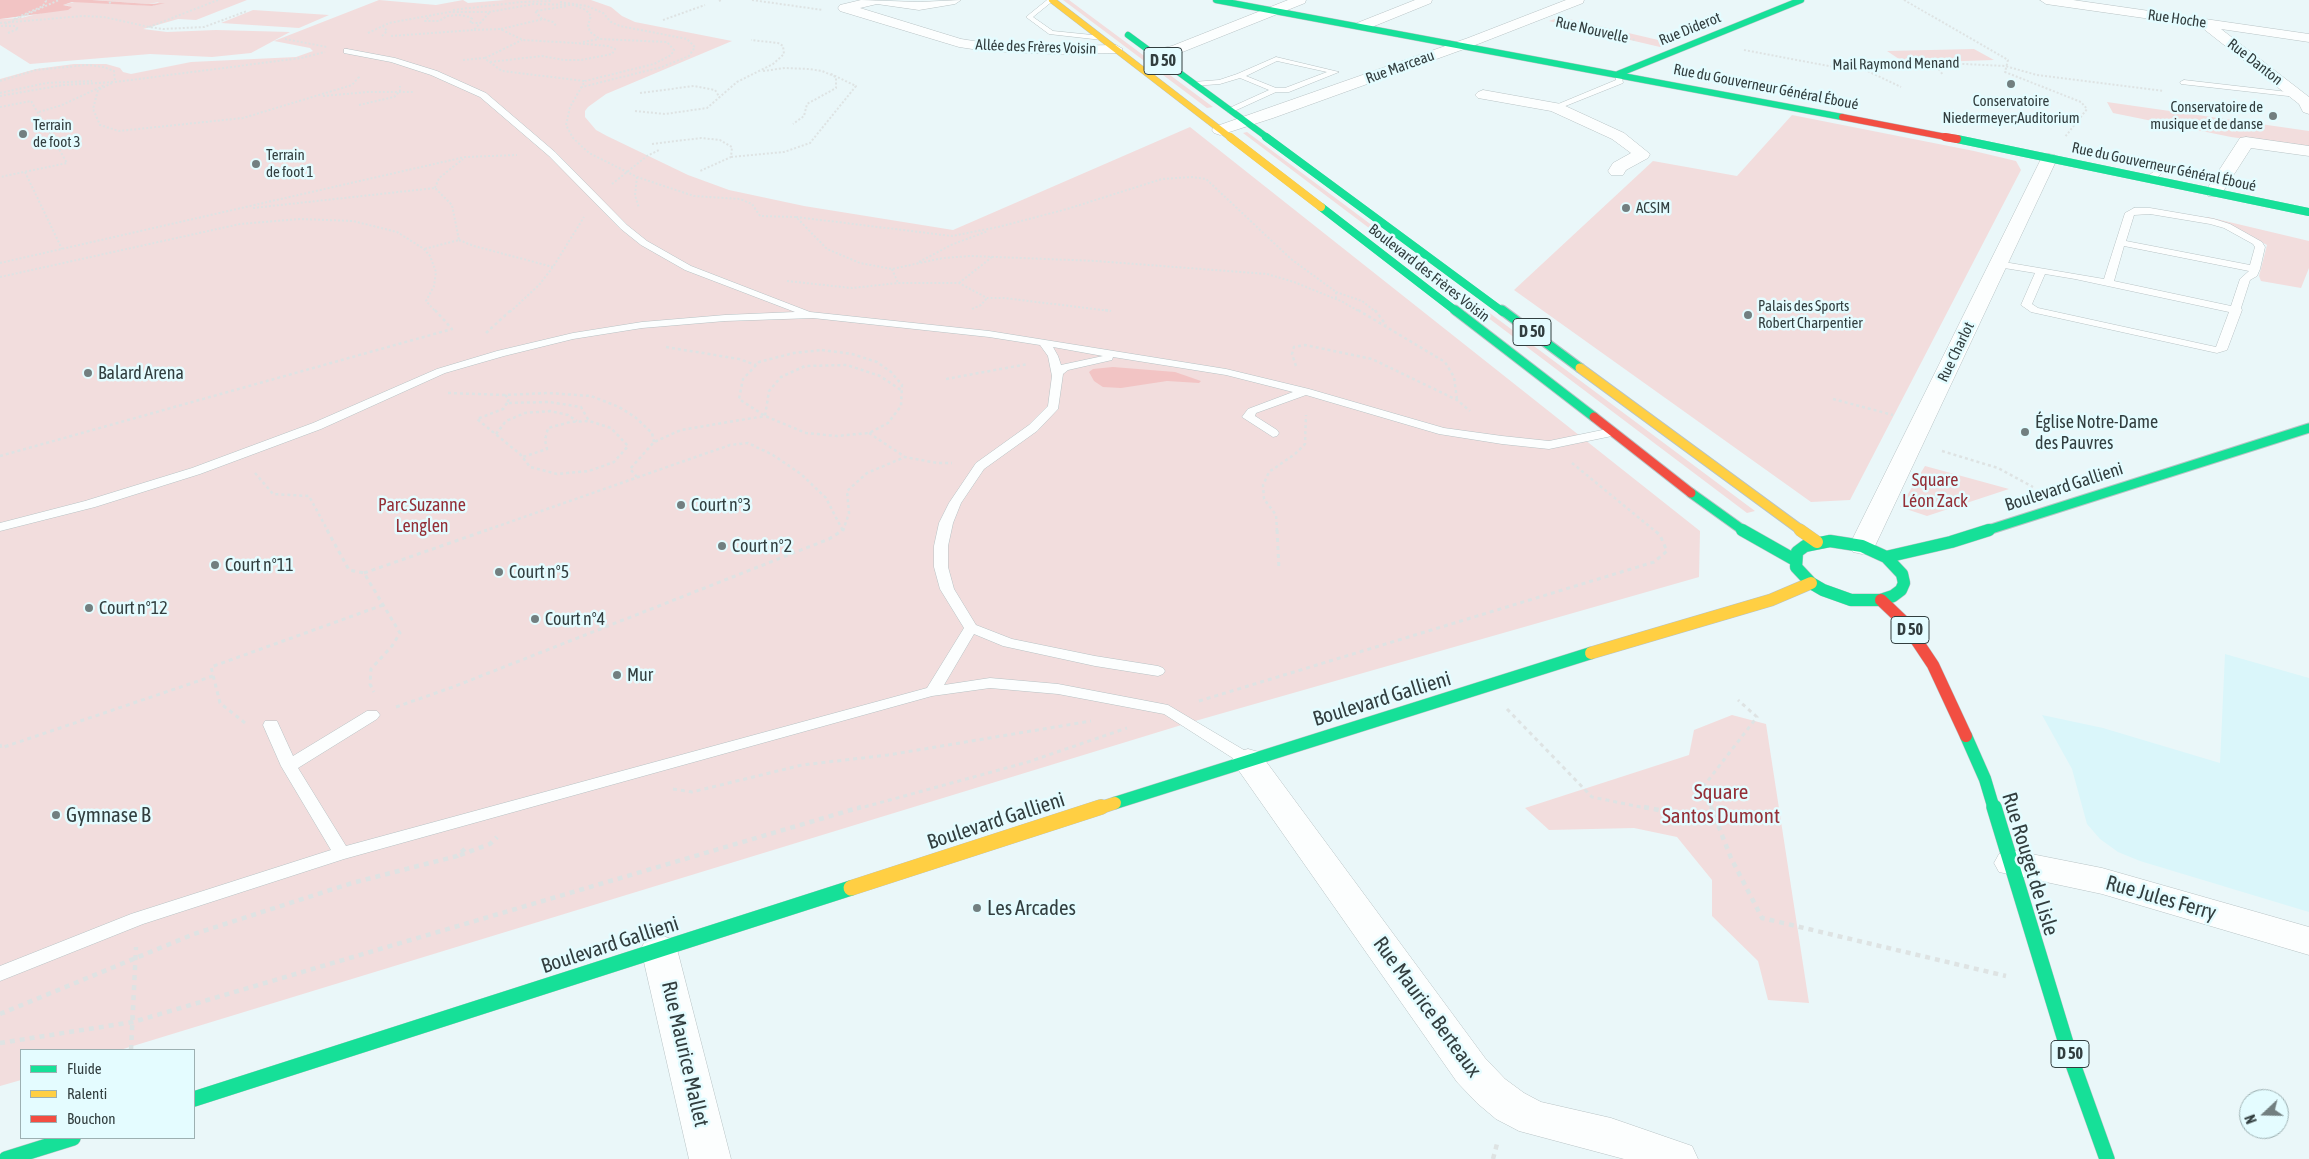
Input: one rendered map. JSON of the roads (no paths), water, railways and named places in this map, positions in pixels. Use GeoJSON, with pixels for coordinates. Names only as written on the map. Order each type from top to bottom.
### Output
{"type":"FeatureCollection","features":[{"type":"Feature","properties":{"kind":"main road","name":"Boulevard des Frères Voisin"},"geometry":{"type":"LineString","coordinates":[[1052,0],[1732,524],[1794,560]]}},
{"type":"Feature","properties":{"kind":"main road","name":"Rue du Gouverneur Général Éboué"},"geometry":{"type":"LineString","coordinates":[[1216,0],[1618,74],[2049,158],[2309,212]]}},
{"type":"Feature","properties":{"kind":"main road","name":"Rue Diderot"},"geometry":{"type":"LineString","coordinates":[[1618,74],[1801,0]]}},
{"type":"Feature","properties":{"kind":"main road","name":"Boulevard des Frères Voisin"},"geometry":{"type":"LineString","coordinates":[[1117,27],[1817,542]]}},
{"type":"Feature","properties":{"kind":"main road","name":"Boulevard Gallieni"},"geometry":{"type":"LineString","coordinates":[[1886,557],[1951,542],[2309,428]]}},
{"type":"Feature","properties":{"kind":"main road"},"geometry":{"type":"LineString","coordinates":[[1817,542],[1844,542],[1862,546],[1886,557],[1902,574],[1904,583],[1901,590],[1881,600],[1852,600],[1823,590],[1810,583],[1796,567],[1794,560],[1797,552],[1805,546],[1817,542]]}},
{"type":"Feature","properties":{"kind":"main road","name":"Boulevard Gallieni"},"geometry":{"type":"LineString","coordinates":[[195,1099],[1248,760],[1771,600],[1810,583]]}},
{"type":"Feature","properties":{"kind":"main road","name":"Rue Rouget de Lisle"},"geometry":{"type":"LineString","coordinates":[[1881,600],[1905,623],[1933,665],[1985,779],[2069,1053],[2108,1159]]}},
{"type":"Feature","properties":{"kind":"main road"},"geometry":{"type":"LineString","coordinates":[[6,1159],[70,1139]]}},
{"type":"Feature","properties":{"kind":"street"},"geometry":{"type":"LineString","coordinates":[[876,0],[919,6],[954,0]]}},
{"type":"Feature","properties":{"kind":"street","name":"Allée des Frères Voisin"},"geometry":{"type":"LineString","coordinates":[[876,0],[845,8],[959,44],[1048,50],[1116,49]]}},
{"type":"Feature","properties":{"kind":"street"},"geometry":{"type":"LineString","coordinates":[[1153,54],[1175,50],[1300,0]]}},
{"type":"Feature","properties":{"kind":"street"},"geometry":{"type":"LineString","coordinates":[[1362,26],[1426,0]]}},
{"type":"Feature","properties":{"kind":"street","name":"Rue Marceau"},"geometry":{"type":"LineString","coordinates":[[1220,130],[1536,17],[1578,0]]}},
{"type":"Feature","properties":{"kind":"street","name":"Rue Hoche"},"geometry":{"type":"LineString","coordinates":[[2046,0],[2309,38]]}},
{"type":"Feature","properties":{"kind":"street","name":"Rue Danton"},"geometry":{"type":"LineString","coordinates":[[2182,6],[2305,102]]}},
{"type":"Feature","properties":{"kind":"street"},"geometry":{"type":"LineString","coordinates":[[2266,70],[2300,76]]}},
{"type":"Feature","properties":{"kind":"street"},"geometry":{"type":"LineString","coordinates":[[1483,95],[1555,107],[1618,136],[1642,154],[1619,167],[1617,171]]}},
{"type":"Feature","properties":{"kind":"street"},"geometry":{"type":"LineString","coordinates":[[2214,192],[2246,142],[2309,151]]}},
{"type":"Feature","properties":{"kind":"street","name":"Rue Charlot"},"geometry":{"type":"LineString","coordinates":[[1862,546],[2049,158]]}},
{"type":"Feature","properties":{"kind":"street","name":"Rue Maurice Berteaux"},"geometry":{"type":"LineString","coordinates":[[1248,760],[1471,1070],[1490,1091],[1510,1106],[1533,1118],[1611,1136],[1677,1159]]}},
{"type":"Feature","properties":{"kind":"street","name":"Rue Jules Ferry"},"geometry":{"type":"LineString","coordinates":[[2011,863],[2102,881],[2309,942]]}},
{"type":"Feature","properties":{"kind":"street","name":"Rue Maurice Mallet"},"geometry":{"type":"LineString","coordinates":[[659,949],[710,1159]]}},
{"type":"Feature","properties":{"kind":"lane"},"geometry":{"type":"LineString","coordinates":[[1052,0],[1029,17],[1051,33],[1102,38]]}},
{"type":"Feature","properties":{"kind":"lane"},"geometry":{"type":"LineString","coordinates":[[1245,0],[1256,7]]}},
{"type":"Feature","properties":{"kind":"lane"},"geometry":{"type":"LineString","coordinates":[[347,51],[392,60],[434,73],[483,95],[552,154],[624,227],[644,243],[688,268],[814,315]]}},
{"type":"Feature","properties":{"kind":"lane"},"geometry":{"type":"LineString","coordinates":[[1193,84],[1220,82],[1240,76],[1276,59],[1335,72],[1286,90],[1275,90],[1240,76]]}},
{"type":"Feature","properties":{"kind":"lane"},"geometry":{"type":"LineString","coordinates":[[1555,107],[1620,81],[1618,74]]}},
{"type":"Feature","properties":{"kind":"lane"},"geometry":{"type":"LineString","coordinates":[[2184,82],[2305,102]]}},
{"type":"Feature","properties":{"kind":"lane"},"geometry":{"type":"LineString","coordinates":[[1230,111],[1275,90]]}},
{"type":"Feature","properties":{"kind":"lane"},"geometry":{"type":"LineString","coordinates":[[2150,179],[2166,166]]}},
{"type":"Feature","properties":{"kind":"lane"},"geometry":{"type":"LineString","coordinates":[[2041,271],[2026,304],[2035,310],[2206,349],[2223,348],[2245,279],[2253,274],[2260,248],[2257,242],[2228,226],[2211,221],[2150,211],[2134,211],[2130,213],[2108,283]]}},
{"type":"Feature","properties":{"kind":"lane"},"geometry":{"type":"LineString","coordinates":[[2121,242],[2255,269]]}},
{"type":"Feature","properties":{"kind":"lane"},"geometry":{"type":"LineString","coordinates":[[1998,264],[2108,283],[2236,310]]}},
{"type":"Feature","properties":{"kind":"lane"},"geometry":{"type":"LineString","coordinates":[[0,527],[90,504],[240,454],[317,426],[441,371],[501,352],[573,336],[642,325],[725,318],[814,315],[939,327],[1044,343],[1226,372],[1305,391],[1443,431],[1549,445],[1612,432]]}},
{"type":"Feature","properties":{"kind":"lane"},"geometry":{"type":"LineString","coordinates":[[1044,343],[1054,360],[1057,374],[1054,407],[1033,428],[980,466],[955,503],[946,523],[941,546],[941,567],[947,589],[971,628],[1008,643],[1095,661],[1158,671]]}},
{"type":"Feature","properties":{"kind":"lane"},"geometry":{"type":"LineString","coordinates":[[1057,374],[1064,368],[1083,362],[1116,357],[1131,358]]}},
{"type":"Feature","properties":{"kind":"lane"},"geometry":{"type":"LineString","coordinates":[[1274,433],[1248,417],[1252,411],[1305,391]]}},
{"type":"Feature","properties":{"kind":"lane"},"geometry":{"type":"LineString","coordinates":[[932,690],[971,628]]}},
{"type":"Feature","properties":{"kind":"lane"},"geometry":{"type":"LineString","coordinates":[[0,974],[137,919],[342,853],[932,690],[990,683],[1058,688],[1168,710],[1248,760]]}},
{"type":"Feature","properties":{"kind":"lane"},"geometry":{"type":"LineString","coordinates":[[289,766],[372,715]]}},
{"type":"Feature","properties":{"kind":"lane"},"geometry":{"type":"LineString","coordinates":[[271,725],[289,766],[342,853]]}},
{"type":"Feature","properties":{"kind":"place","name":"Conservatoire Niedermeyer;Auditorium"},"geometry":{"type":"Point","coordinates":[2011,84]}},
{"type":"Feature","properties":{"kind":"place","name":"Conservatoire de musique et de danse"},"geometry":{"type":"Point","coordinates":[2273,116]}},
{"type":"Feature","properties":{"kind":"place","name":"Terrain de foot 3"},"geometry":{"type":"Point","coordinates":[23,134]}},
{"type":"Feature","properties":{"kind":"place","name":"Terrain de foot 1"},"geometry":{"type":"Point","coordinates":[256,164]}},
{"type":"Feature","properties":{"kind":"place","name":"ACSIM"},"geometry":{"type":"Point","coordinates":[1626,208]}},
{"type":"Feature","properties":{"kind":"place","name":"Palais des Sports Robert Charpentier"},"geometry":{"type":"Point","coordinates":[1748,315]}},
{"type":"Feature","properties":{"kind":"place","name":"Balard Arena"},"geometry":{"type":"Point","coordinates":[88,373]}},
{"type":"Feature","properties":{"kind":"place","name":"Église Notre-Dame des Pauvres"},"geometry":{"type":"Point","coordinates":[2025,432]}},
{"type":"Feature","properties":{"kind":"place","name":"Court n°3"},"geometry":{"type":"Point","coordinates":[681,505]}},
{"type":"Feature","properties":{"kind":"place","name":"Court n°2"},"geometry":{"type":"Point","coordinates":[722,546]}},
{"type":"Feature","properties":{"kind":"place","name":"Court n°11"},"geometry":{"type":"Point","coordinates":[215,565]}},
{"type":"Feature","properties":{"kind":"place","name":"Court n°5"},"geometry":{"type":"Point","coordinates":[499,572]}},
{"type":"Feature","properties":{"kind":"place","name":"Court n°12"},"geometry":{"type":"Point","coordinates":[89,608]}},
{"type":"Feature","properties":{"kind":"place","name":"Court n°4"},"geometry":{"type":"Point","coordinates":[535,619]}},
{"type":"Feature","properties":{"kind":"place","name":"Mur"},"geometry":{"type":"Point","coordinates":[617,675]}},
{"type":"Feature","properties":{"kind":"place","name":"Gymnase B"},"geometry":{"type":"Point","coordinates":[56,815]}},
{"type":"Feature","properties":{"kind":"place","name":"Les Arcades"},"geometry":{"type":"Point","coordinates":[977,908]}},
{"type":"Feature","properties":{"kind":"park label","name":"Square Léon Zack"},"geometry":{"type":"Point","coordinates":[1935,490]}},
{"type":"Feature","properties":{"kind":"park label","name":"Parc Suzanne Lenglen"},"geometry":{"type":"Point","coordinates":[422,515]}},
{"type":"Feature","properties":{"kind":"park label","name":"Square Santos Dumont"},"geometry":{"type":"Point","coordinates":[1721,804]}}]}
